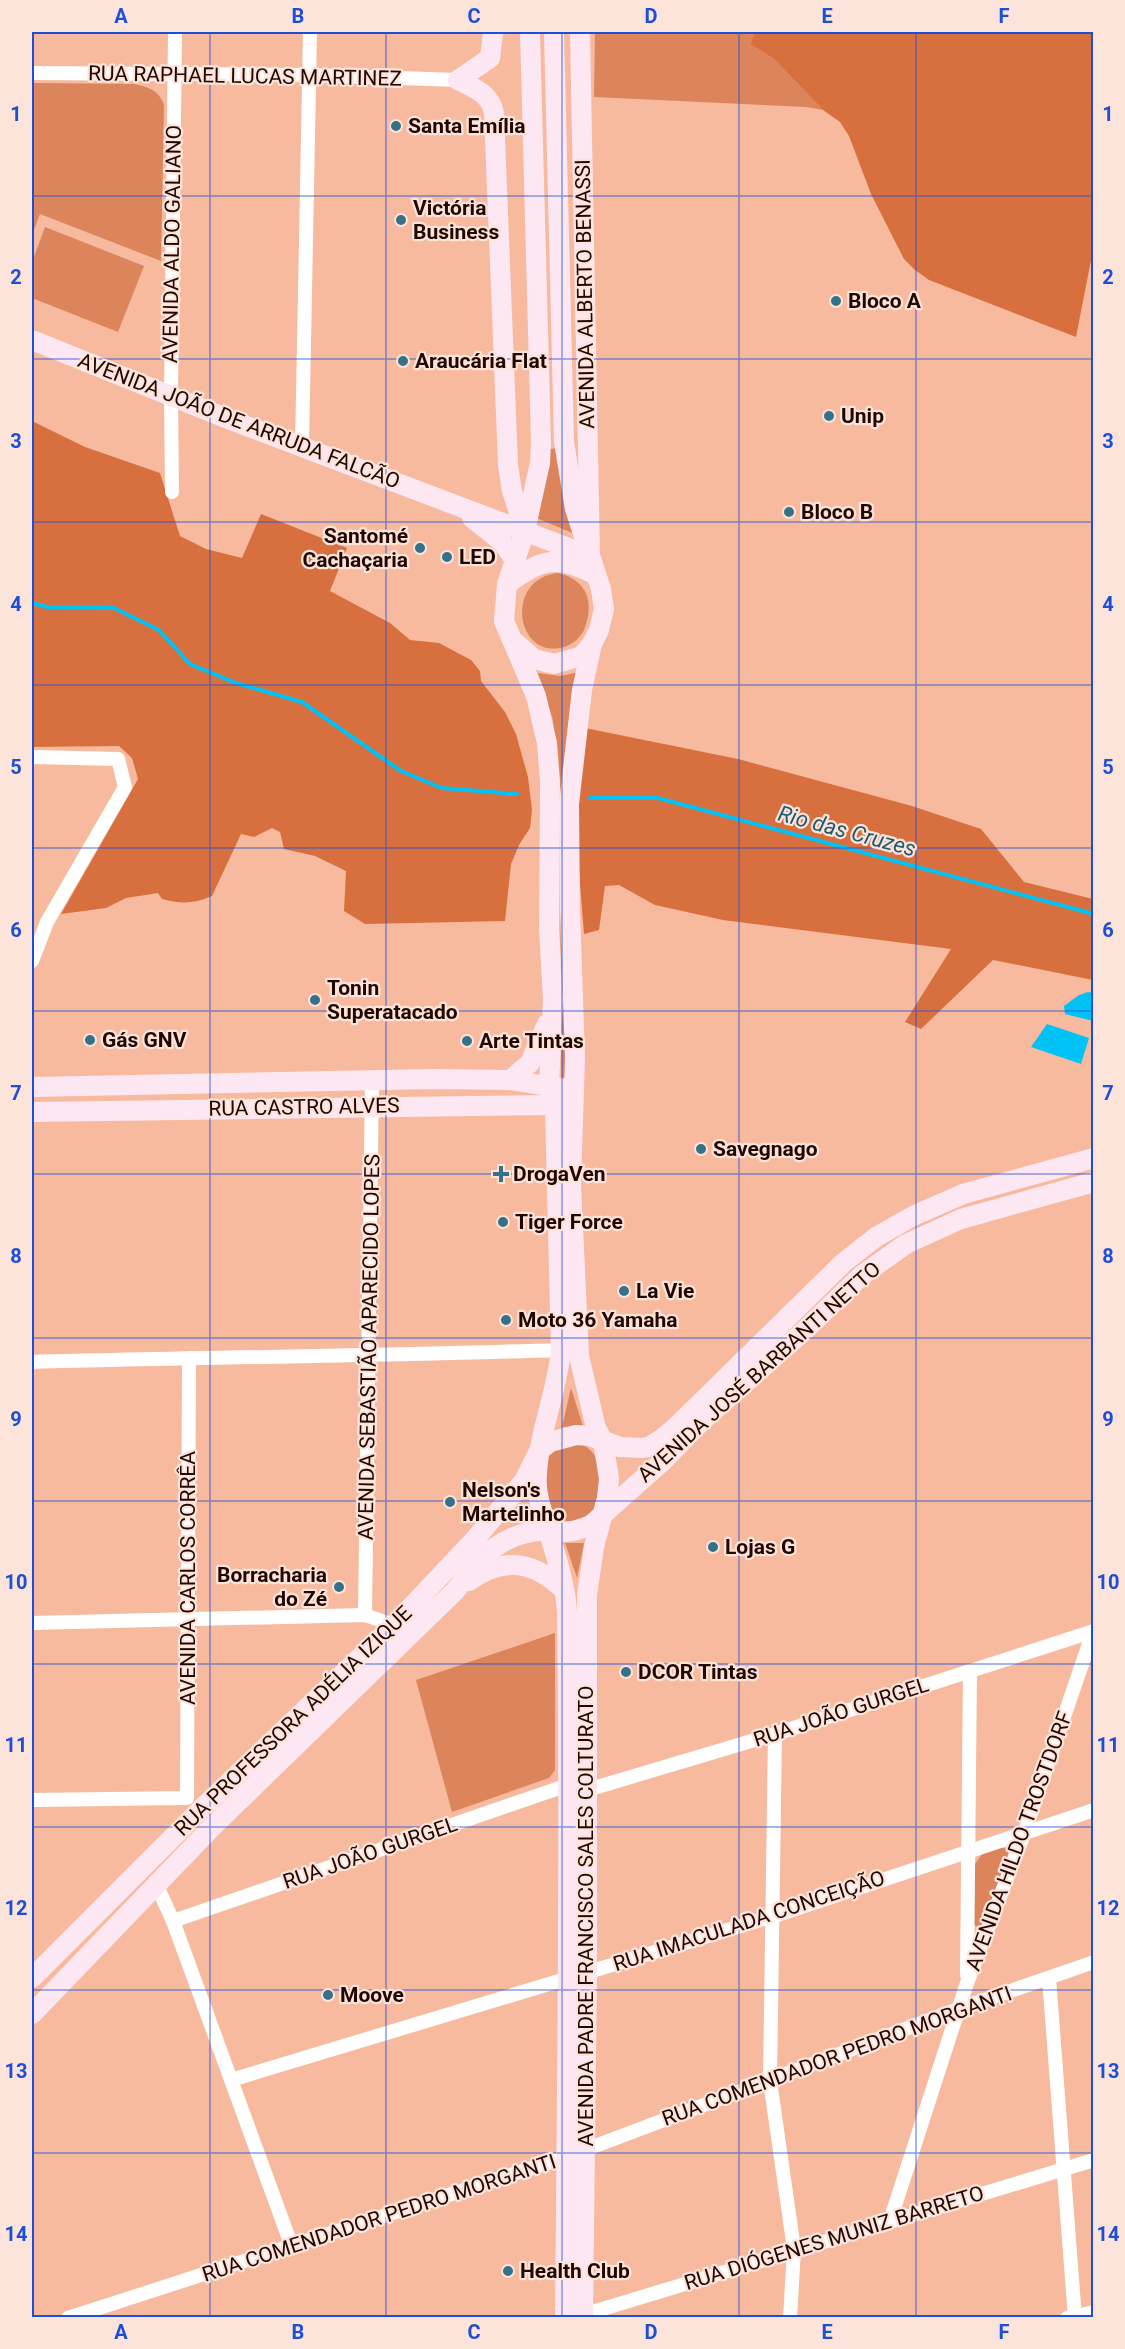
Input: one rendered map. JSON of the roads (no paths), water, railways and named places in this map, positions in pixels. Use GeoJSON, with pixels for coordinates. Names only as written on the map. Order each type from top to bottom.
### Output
{"type":"FeatureCollection","features":[{"type":"Feature","properties":{"kind":"main road"},"geometry":{"type":"LineString","coordinates":[[493,32],[490,58],[458,80],[486,96],[492,103],[494,113],[508,465],[512,491],[525,531]]}},
{"type":"Feature","properties":{"kind":"main road"},"geometry":{"type":"LineString","coordinates":[[516,32],[531,71]]}},
{"type":"Feature","properties":{"kind":"main road"},"geometry":{"type":"LineString","coordinates":[[530,32],[541,443],[540,463],[525,531],[507,584],[504,621],[536,696],[547,743],[550,781],[549,928],[553,1005],[551,1095],[561,1350],[559,1371],[539,1451],[536,1477],[539,1504],[548,1529],[562,1532],[577,1531],[603,1516],[609,1479],[603,1441],[596,1428],[579,1356],[571,1184],[575,1057],[569,804],[578,714],[592,644]]}},
{"type":"Feature","properties":{"kind":"main road"},"geometry":{"type":"LineString","coordinates":[[510,637],[534,659],[554,664],[582,656],[592,644],[599,630],[604,609],[575,509],[564,442],[554,32]]}},
{"type":"Feature","properties":{"kind":"main road","name":"AVENIDA ALBERTO BENASSI"},"geometry":{"type":"LineString","coordinates":[[580,32],[593,565]]}},
{"type":"Feature","properties":{"kind":"main road","name":"AVENIDA JOÃO DE ARRUDA FALCÃO"},"geometry":{"type":"LineString","coordinates":[[32,340],[302,447],[525,531],[593,565]]}},
{"type":"Feature","properties":{"kind":"main road","name":"AVENIDA JOÃO DE ARRUDA FALCÃO"},"geometry":{"type":"LineString","coordinates":[[447,501],[502,542],[515,560]]}},
{"type":"Feature","properties":{"kind":"main road"},"geometry":{"type":"LineString","coordinates":[[507,584],[526,571],[546,562],[560,561],[578,566],[593,565]]}},
{"type":"Feature","properties":{"kind":"main road"},"geometry":{"type":"LineString","coordinates":[[510,1080],[530,1063],[553,1005]]}},
{"type":"Feature","properties":{"kind":"main road","name":"RUA CASTRO ALVES"},"geometry":{"type":"LineString","coordinates":[[32,1087],[372,1079],[510,1080],[534,1082],[551,1095]]}},
{"type":"Feature","properties":{"kind":"main road"},"geometry":{"type":"LineString","coordinates":[[434,1079],[434,1106]]}},
{"type":"Feature","properties":{"kind":"main road","name":"RUA CASTRO ALVES"},"geometry":{"type":"LineString","coordinates":[[32,1112],[434,1106],[574,1092]]}},
{"type":"Feature","properties":{"kind":"main road","name":"AVENIDA JOSÉ BARBANTI NETTO"},"geometry":{"type":"LineString","coordinates":[[603,1441],[620,1447],[637,1449],[649,1447],[664,1437],[843,1263],[882,1233],[963,1194],[1094,1158]]}},
{"type":"Feature","properties":{"kind":"main road","name":"AVENIDA JOSÉ BARBANTI NETTO"},"geometry":{"type":"LineString","coordinates":[[603,1516],[625,1493],[663,1461],[703,1420],[759,1373],[861,1276],[906,1244],[961,1219],[1094,1182]]}},
{"type":"Feature","properties":{"kind":"main road"},"geometry":{"type":"LineString","coordinates":[[539,1451],[550,1442],[563,1437],[576,1435],[603,1441]]}},
{"type":"Feature","properties":{"kind":"main road","name":"RUA PROFESSORA ADÉLIA IZIQUE"},"geometry":{"type":"LineString","coordinates":[[32,1978],[193,1805],[394,1625],[476,1539],[524,1481],[539,1451]]}},
{"type":"Feature","properties":{"kind":"main road","name":"AVENIDA PADRE FRANCISCO SALES COLTURATO"},"geometry":{"type":"LineString","coordinates":[[576,2317],[575,2154],[578,1975],[587,1790],[587,1595],[594,1547],[603,1516]]}},
{"type":"Feature","properties":{"kind":"main road","name":"AVENIDA PADRE FRANCISCO SALES COLTURATO"},"geometry":{"type":"LineString","coordinates":[[548,1529],[567,1608],[568,1785],[578,1975]]}},
{"type":"Feature","properties":{"kind":"main road","name":"RUA PROFESSORA ADÉLIA IZIQUE"},"geometry":{"type":"LineString","coordinates":[[32,2011],[157,1886],[212,1827],[455,1591],[493,1547],[515,1535],[548,1529]]}},
{"type":"Feature","properties":{"kind":"main road"},"geometry":{"type":"LineString","coordinates":[[455,1591],[490,1568],[510,1564],[530,1567],[550,1577],[564,1590]]}},
{"type":"Feature","properties":{"kind":"main road"},"geometry":{"type":"LineString","coordinates":[[394,1625],[413,1633]]}},
{"type":"Feature","properties":{"kind":"main road"},"geometry":{"type":"LineString","coordinates":[[193,1805],[212,1827]]}},
{"type":"Feature","properties":{"kind":"street","name":"AVENIDA ALDO GALIANO"},"geometry":{"type":"LineString","coordinates":[[172,492],[175,32]]}},
{"type":"Feature","properties":{"kind":"street"},"geometry":{"type":"LineString","coordinates":[[302,447],[310,32]]}},
{"type":"Feature","properties":{"kind":"street","name":"RUA RAPHAEL LUCAS MARTINEZ"},"geometry":{"type":"LineString","coordinates":[[32,72],[309,75],[458,80]]}},
{"type":"Feature","properties":{"kind":"street"},"geometry":{"type":"LineString","coordinates":[[32,758],[118,759],[125,787],[47,922],[32,961]]}},
{"type":"Feature","properties":{"kind":"street"},"geometry":{"type":"LineString","coordinates":[[32,922],[47,922]]}},
{"type":"Feature","properties":{"kind":"street","name":"AVENIDA SEBASTIÃO APARECIDO LOPES"},"geometry":{"type":"LineString","coordinates":[[365,1615],[372,1079]]}},
{"type":"Feature","properties":{"kind":"street"},"geometry":{"type":"LineString","coordinates":[[32,1362],[369,1357],[561,1350]]}},
{"type":"Feature","properties":{"kind":"street","name":"AVENIDA CARLOS CORRÊA"},"geometry":{"type":"LineString","coordinates":[[189,1358],[187,1619],[193,1805]]}},
{"type":"Feature","properties":{"kind":"street"},"geometry":{"type":"LineString","coordinates":[[32,1623],[365,1615],[394,1625]]}},
{"type":"Feature","properties":{"kind":"street","name":"RUA JOÃO GURGEL"},"geometry":{"type":"LineString","coordinates":[[587,1790],[775,1734],[1093,1631]]}},
{"type":"Feature","properties":{"kind":"street","name":"AVENIDA HILDO TROSTDORF"},"geometry":{"type":"LineString","coordinates":[[890,2221],[961,2008],[966,1986],[1024,1834],[1093,1631]]}},
{"type":"Feature","properties":{"kind":"street"},"geometry":{"type":"LineString","coordinates":[[966,1986],[969,1671]]}},
{"type":"Feature","properties":{"kind":"street"},"geometry":{"type":"LineString","coordinates":[[775,1734],[770,2081],[794,2249],[790,2318]]}},
{"type":"Feature","properties":{"kind":"street","name":"RUA JOÃO GURGEL"},"geometry":{"type":"LineString","coordinates":[[173,1921],[568,1785]]}},
{"type":"Feature","properties":{"kind":"street"},"geometry":{"type":"LineString","coordinates":[[32,1800],[193,1805]]}},
{"type":"Feature","properties":{"kind":"street","name":"RUA IMACULADA CONCEIÇÃO"},"geometry":{"type":"LineString","coordinates":[[231,2080],[774,1916],[1094,1810]]}},
{"type":"Feature","properties":{"kind":"street"},"geometry":{"type":"LineString","coordinates":[[157,1886],[173,1921],[292,2247]]}},
{"type":"Feature","properties":{"kind":"street","name":"RUA COMENDADOR PEDRO MORGANTI"},"geometry":{"type":"LineString","coordinates":[[68,2318],[575,2154],[961,2008],[1094,1962]]}},
{"type":"Feature","properties":{"kind":"street"},"geometry":{"type":"LineString","coordinates":[[1049,1978],[1072,2317],[1094,2312]]}},
{"type":"Feature","properties":{"kind":"street","name":"RUA DIÓGENES MUNIZ BARRETO"},"geometry":{"type":"LineString","coordinates":[[576,2317],[794,2249],[1094,2160]]}},
{"type":"Feature","properties":{"kind":"water"},"geometry":{"type":"Polygon","coordinates":[[[1093,993],[1093,1021],[1065,1014],[1064,1006],[1079,995],[1093,993]]]}},
{"type":"Feature","properties":{"kind":"water"},"geometry":{"type":"Polygon","coordinates":[[[1047,1024],[1089,1038],[1081,1064],[1031,1047],[1047,1024]]]}},
{"type":"Feature","properties":{"kind":"waterway"},"geometry":{"type":"LineString","coordinates":[[32,603],[47,607],[114,608],[159,630],[190,664],[236,683],[302,702],[401,771],[442,788],[517,794]]}},
{"type":"Feature","properties":{"kind":"waterway","name":"Rio das Cruzes"},"geometry":{"type":"LineString","coordinates":[[590,798],[658,798],[1094,914]]}},
{"type":"Feature","properties":{"kind":"place","name":"Santa Emília"},"geometry":{"type":"Point","coordinates":[396,126]}},
{"type":"Feature","properties":{"kind":"place","name":"Victória Business"},"geometry":{"type":"Point","coordinates":[401,220]}},
{"type":"Feature","properties":{"kind":"place","name":"Bloco A"},"geometry":{"type":"Point","coordinates":[836,301]}},
{"type":"Feature","properties":{"kind":"place","name":"Araucária Flat"},"geometry":{"type":"Point","coordinates":[403,361]}},
{"type":"Feature","properties":{"kind":"place","name":"Unip"},"geometry":{"type":"Point","coordinates":[829,416]}},
{"type":"Feature","properties":{"kind":"place","name":"Bloco B"},"geometry":{"type":"Point","coordinates":[789,512]}},
{"type":"Feature","properties":{"kind":"place","name":"Santomé Cachaçaria"},"geometry":{"type":"Point","coordinates":[420,548]}},
{"type":"Feature","properties":{"kind":"place","name":"LED"},"geometry":{"type":"Point","coordinates":[447,557]}},
{"type":"Feature","properties":{"kind":"place","name":"Tonin Superatacado"},"geometry":{"type":"Point","coordinates":[315,1000]}},
{"type":"Feature","properties":{"kind":"place","name":"Gás GNV"},"geometry":{"type":"Point","coordinates":[90,1040]}},
{"type":"Feature","properties":{"kind":"place","name":"Arte Tintas"},"geometry":{"type":"Point","coordinates":[467,1041]}},
{"type":"Feature","properties":{"kind":"place","name":"Savegnago"},"geometry":{"type":"Point","coordinates":[701,1149]}},
{"type":"Feature","properties":{"kind":"place","name":"DrogaVen"},"geometry":{"type":"Point","coordinates":[501,1174]}},
{"type":"Feature","properties":{"kind":"place","name":"Tiger Force"},"geometry":{"type":"Point","coordinates":[503,1222]}},
{"type":"Feature","properties":{"kind":"place","name":"La Vie"},"geometry":{"type":"Point","coordinates":[624,1291]}},
{"type":"Feature","properties":{"kind":"place","name":"Moto 36 Yamaha"},"geometry":{"type":"Point","coordinates":[506,1320]}},
{"type":"Feature","properties":{"kind":"place","name":"Nelson's Martelinho"},"geometry":{"type":"Point","coordinates":[450,1502]}},
{"type":"Feature","properties":{"kind":"place","name":"Lojas G"},"geometry":{"type":"Point","coordinates":[713,1547]}},
{"type":"Feature","properties":{"kind":"place","name":"Borracharia do Zé"},"geometry":{"type":"Point","coordinates":[339,1587]}},
{"type":"Feature","properties":{"kind":"place","name":"DCOR Tintas"},"geometry":{"type":"Point","coordinates":[626,1672]}},
{"type":"Feature","properties":{"kind":"place","name":"Moove"},"geometry":{"type":"Point","coordinates":[328,1995]}},
{"type":"Feature","properties":{"kind":"place","name":"Health Club"},"geometry":{"type":"Point","coordinates":[508,2271]}}]}
